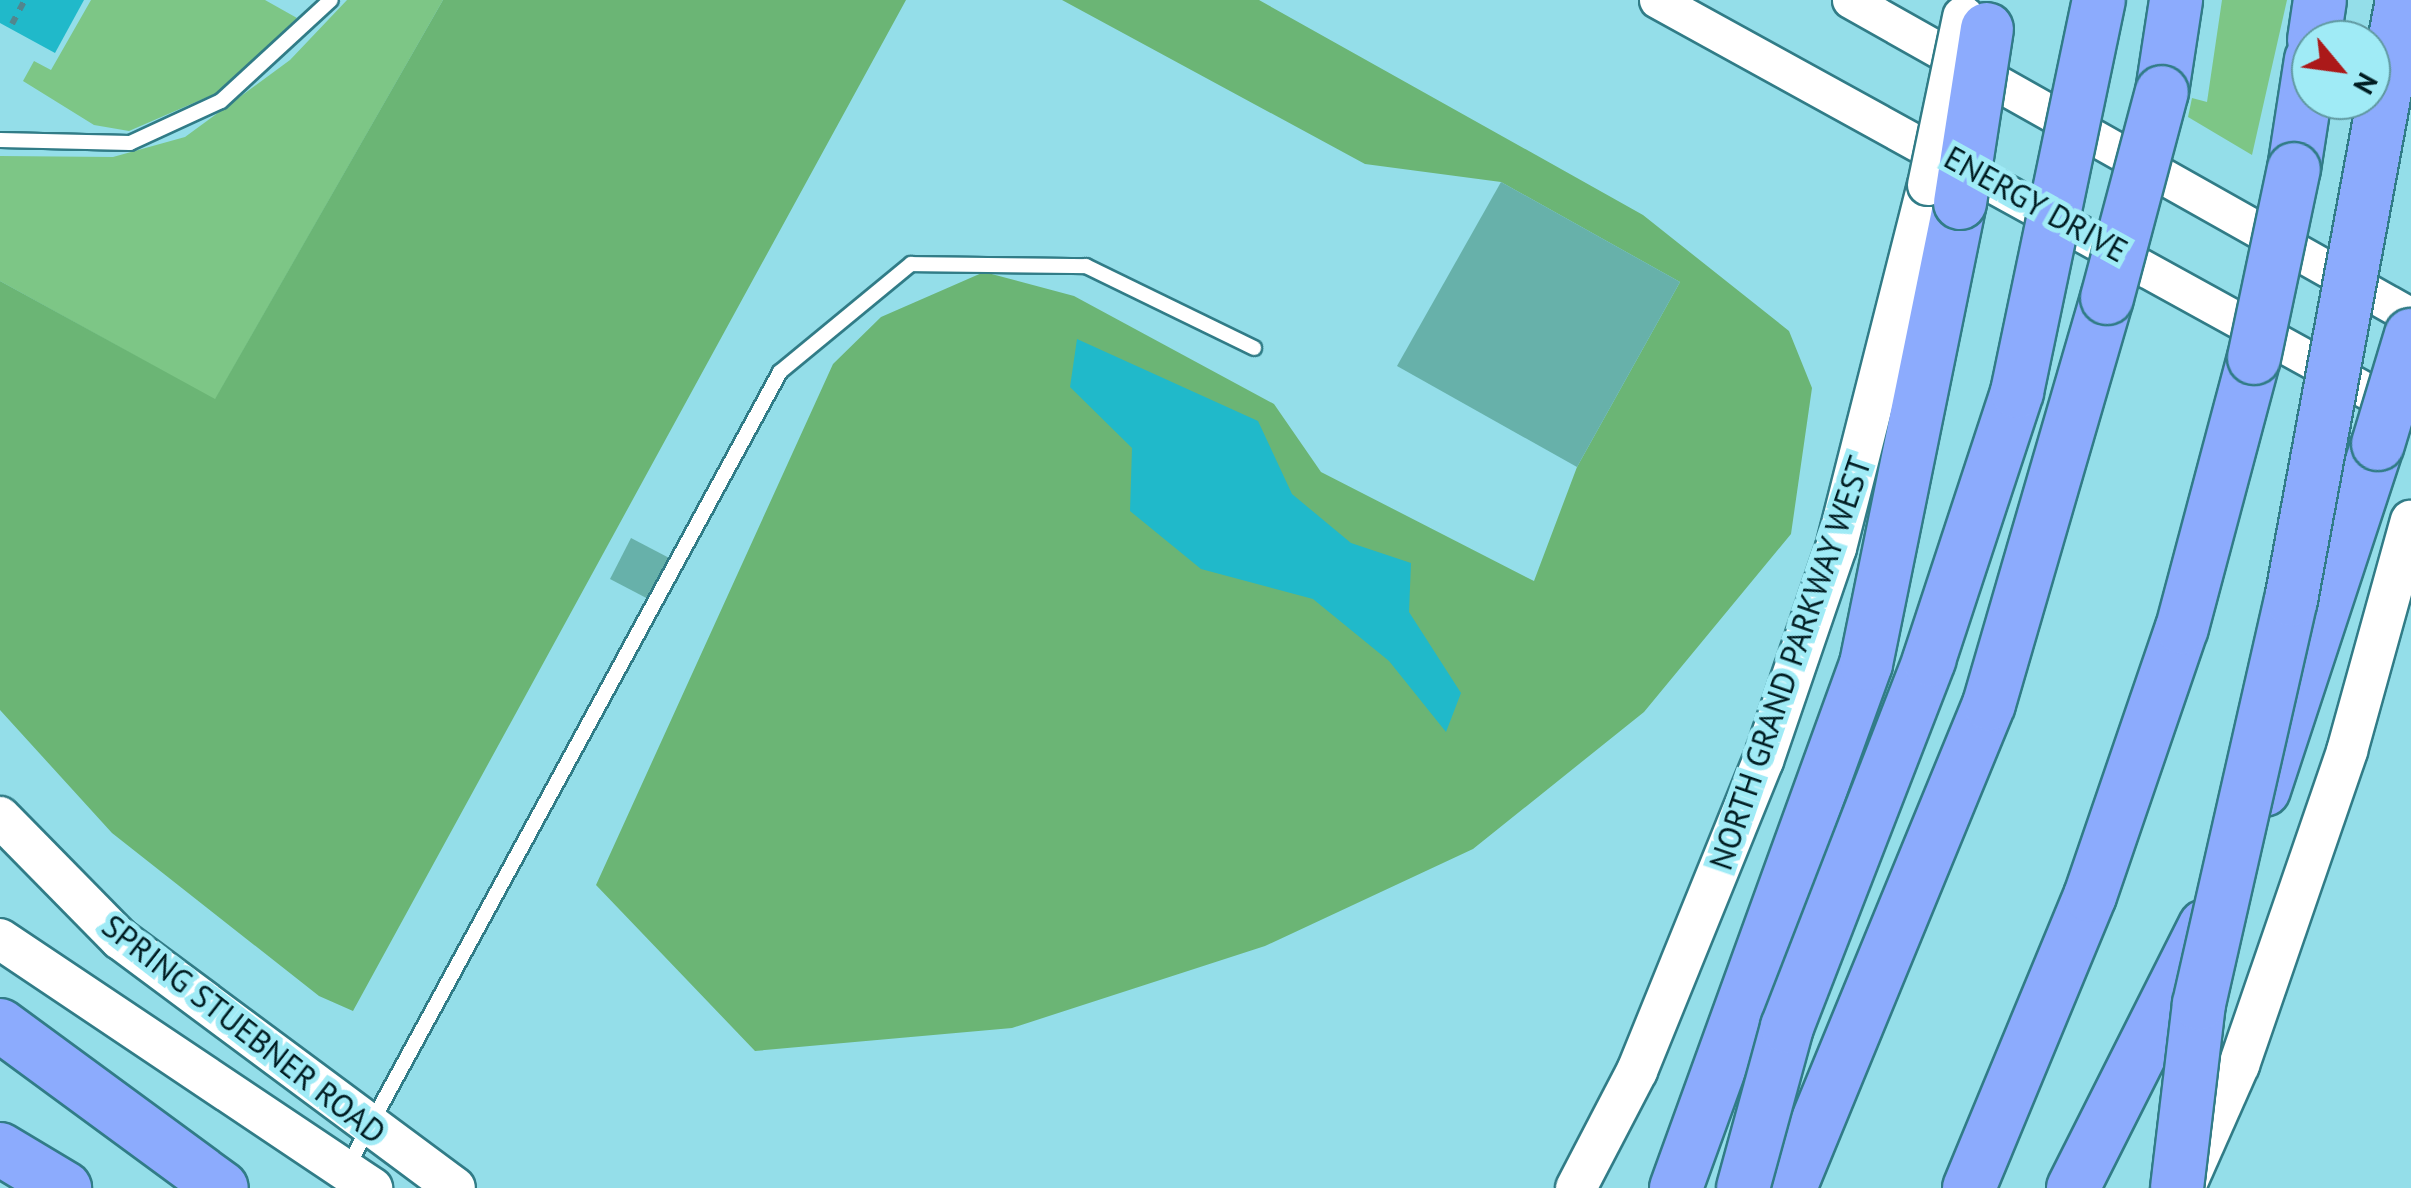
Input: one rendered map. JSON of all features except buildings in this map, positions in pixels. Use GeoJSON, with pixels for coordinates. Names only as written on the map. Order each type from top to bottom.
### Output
{"type":"FeatureCollection","features":[{"type":"Feature","properties":{"kind":"highway"},"geometry":{"type":"LineString","coordinates":[[1743,1188],[1787,1027],[1929,660],[2017,392],[2099,0]]}},
{"type":"Feature","properties":{"kind":"highway"},"geometry":{"type":"LineString","coordinates":[[1790,1188],[1872,1006],[1989,704],[2162,92],[2176,0]]}},
{"type":"Feature","properties":{"kind":"highway"},"geometry":{"type":"LineString","coordinates":[[2181,1188],[2210,950],[2295,582],[2402,0]]}},
{"type":"Feature","properties":{"kind":"highway"},"geometry":{"type":"LineString","coordinates":[[1676,1188],[1866,664],[1976,12]]}},
{"type":"Feature","properties":{"kind":"highway"},"geometry":{"type":"LineString","coordinates":[[1968,1188],[2090,896],[2182,628],[2254,358],[2302,120]]}},
{"type":"Feature","properties":{"kind":"highway"},"geometry":{"type":"LineString","coordinates":[[2073,1188],[2191,958],[2282,747],[2394,430],[2411,335]]}},
{"type":"Feature","properties":{"kind":"highway"},"geometry":{"type":"LineString","coordinates":[[0,1025],[222,1188]]}},
{"type":"Feature","properties":{"kind":"highway"},"geometry":{"type":"LineString","coordinates":[[0,1148],[64,1188]]}},
{"type":"Feature","properties":{"kind":"main road","name":"NORTH GRAND PARKWAY WEST"},"geometry":{"type":"LineString","coordinates":[[1576,1188],[1638,1071],[1763,762],[1841,530],[1944,194]]}},
{"type":"Feature","properties":{"kind":"main road"},"geometry":{"type":"LineString","coordinates":[[2181,1188],[2239,1064],[2341,770],[2411,520]]}},
{"type":"Feature","properties":{"kind":"main road","name":"SPRING STUEBNER ROAD"},"geometry":{"type":"LineString","coordinates":[[0,817],[120,939],[455,1188]]}},
{"type":"Feature","properties":{"kind":"main road"},"geometry":{"type":"LineString","coordinates":[[0,939],[358,1180]]}},
{"type":"Feature","properties":{"kind":"street","name":"ENERGY DRIVE"},"geometry":{"type":"LineString","coordinates":[[1657,0],[2394,430]]}},
{"type":"Feature","properties":{"kind":"street"},"geometry":{"type":"LineString","coordinates":[[1850,0],[2411,316]]}},
{"type":"Feature","properties":{"kind":"lane"},"geometry":{"type":"LineString","coordinates":[[0,140],[130,142],[222,101],[331,0]]}},
{"type":"Feature","properties":{"kind":"lane"},"geometry":{"type":"LineString","coordinates":[[358,1180],[369,1127],[780,372],[911,264],[1086,266],[1254,348]]}},
{"type":"Feature","properties":{"kind":"path"},"geometry":{"type":"LineString","coordinates":[[12,24],[25,0]]}},
{"type":"Feature","properties":{"kind":"green space"},"geometry":{"type":"Polygon","coordinates":[[[91,0],[265,0],[297,18],[219,92],[129,131],[94,125],[23,81],[34,61],[51,70],[91,0]]]}},
{"type":"Feature","properties":{"kind":"green space"},"geometry":{"type":"Polygon","coordinates":[[[347,0],[443,0],[215,400],[0,281],[0,156],[113,157],[185,137],[290,60],[347,0]]]}},
{"type":"Feature","properties":{"kind":"green space"},"geometry":{"type":"Polygon","coordinates":[[[443,0],[906,0],[353,1011],[319,996],[112,833],[0,710],[0,281],[215,399],[443,0]]]}},
{"type":"Feature","properties":{"kind":"green space"},"geometry":{"type":"Polygon","coordinates":[[[1062,0],[1259,0],[1643,215],[1789,331],[1812,388],[1791,534],[1644,712],[1473,849],[1265,946],[1012,1028],[755,1051],[596,885],[833,364],[881,317],[984,272],[1074,296],[1274,404],[1321,472],[1534,581],[1577,467],[1680,282],[1501,182],[1365,164],[1062,0]]]}},
{"type":"Feature","properties":{"kind":"green space"},"geometry":{"type":"Polygon","coordinates":[[[2222,0],[2287,0],[2252,155],[2188,117],[2192,98],[2207,102],[2222,0]]]}},
{"type":"Feature","properties":{"kind":"water"},"geometry":{"type":"Polygon","coordinates":[[[0,0],[84,0],[55,53],[0,23],[0,0]]]}},
{"type":"Feature","properties":{"kind":"water"},"geometry":{"type":"Polygon","coordinates":[[[1077,339],[1258,421],[1292,494],[1351,543],[1411,563],[1409,612],[1461,693],[1446,732],[1389,661],[1313,599],[1201,569],[1130,511],[1132,448],[1070,387],[1077,339]]]}}]}
